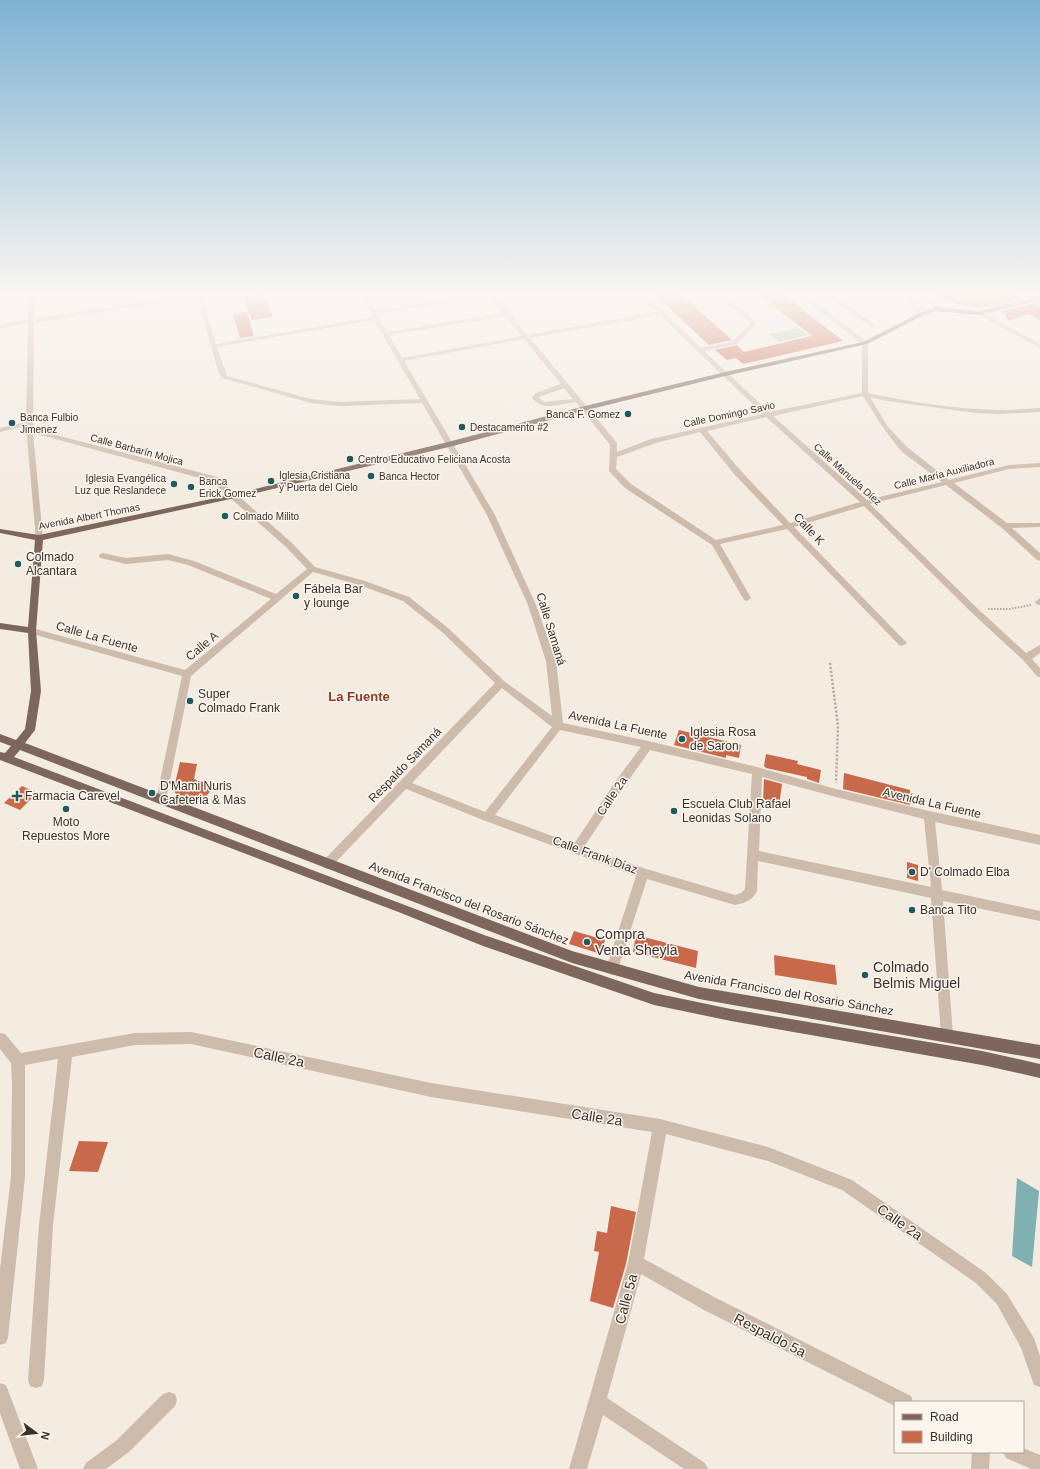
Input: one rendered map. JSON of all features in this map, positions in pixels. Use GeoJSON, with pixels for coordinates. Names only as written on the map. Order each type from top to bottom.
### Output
{"type":"FeatureCollection","features":[{"type":"Feature","properties":{"kind":"main road","name":"Avenida Albert Thomas"},"geometry":{"type":"LineString","coordinates":[[0,531],[39,538],[235,496],[450,444],[585,408],[786,361]]}},
{"type":"Feature","properties":{"kind":"main road"},"geometry":{"type":"LineString","coordinates":[[39,538],[32,631],[36,691],[33,712],[30,730],[18,745],[3,758],[397,906],[483,940],[654,1000],[982,1058],[1040,1072]]}},
{"type":"Feature","properties":{"kind":"main road","name":"Calle La Fuente"},"geometry":{"type":"LineString","coordinates":[[0,626],[32,631]]}},
{"type":"Feature","properties":{"kind":"main road","name":"Avenida Francisco del Rosario Sánchez"},"geometry":{"type":"LineString","coordinates":[[0,738],[572,957],[699,993],[1040,1052]]}},
{"type":"Feature","properties":{"kind":"street"},"geometry":{"type":"LineString","coordinates":[[30,361],[29,427],[39,538]]}},
{"type":"Feature","properties":{"kind":"street"},"geometry":{"type":"LineString","coordinates":[[219,361],[224,377],[311,401],[340,404],[424,401]]}},
{"type":"Feature","properties":{"kind":"street","name":"Calle Samaná"},"geometry":{"type":"LineString","coordinates":[[400,361],[491,515],[532,605],[551,661],[558,726]]}},
{"type":"Feature","properties":{"kind":"street"},"geometry":{"type":"LineString","coordinates":[[545,361],[585,408],[614,446],[612,469],[628,486],[715,543],[748,598]]}},
{"type":"Feature","properties":{"kind":"street","name":"Calle Manuela Díez"},"geometry":{"type":"LineString","coordinates":[[711,361],[768,415],[865,502],[974,610],[1026,658],[1040,674]]}},
{"type":"Feature","properties":{"kind":"street"},"geometry":{"type":"LineString","coordinates":[[866,361],[865,394],[876,414],[904,449],[1005,526],[1040,558]]}},
{"type":"Feature","properties":{"kind":"street"},"geometry":{"type":"LineString","coordinates":[[565,385],[538,394],[535,397],[538,402],[543,404],[578,400]]}},
{"type":"Feature","properties":{"kind":"street","name":"Calle Domingo Savio"},"geometry":{"type":"LineString","coordinates":[[613,456],[654,441],[841,398],[865,394],[887,400],[976,410],[999,412],[1040,410]]}},
{"type":"Feature","properties":{"kind":"street","name":"Calle Barbarín Mojica"},"geometry":{"type":"LineString","coordinates":[[0,430],[29,427],[214,479],[235,496]]}},
{"type":"Feature","properties":{"kind":"street","name":"Calle K"},"geometry":{"type":"LineString","coordinates":[[702,430],[738,473],[790,526],[851,592],[902,643]]}},
{"type":"Feature","properties":{"kind":"street","name":"Calle María Auxiliadora"},"geometry":{"type":"LineString","coordinates":[[715,543],[790,526],[865,502],[1008,467],[1040,465]]}},
{"type":"Feature","properties":{"kind":"street"},"geometry":{"type":"LineString","coordinates":[[235,496],[289,545],[312,569]]}},
{"type":"Feature","properties":{"kind":"street"},"geometry":{"type":"LineString","coordinates":[[1005,526],[1040,525]]}},
{"type":"Feature","properties":{"kind":"street"},"geometry":{"type":"LineString","coordinates":[[103,556],[126,561],[168,557],[191,563],[278,598]]}},
{"type":"Feature","properties":{"kind":"street","name":"Avenida La Fuente"},"geometry":{"type":"LineString","coordinates":[[312,569],[362,582],[406,599],[445,630],[501,683],[558,726],[648,745],[757,771],[836,793],[929,816],[1040,840]]}},
{"type":"Feature","properties":{"kind":"street","name":"Calle A"},"geometry":{"type":"LineString","coordinates":[[161,800],[187,674],[312,569]]}},
{"type":"Feature","properties":{"kind":"street","name":"Calle La Fuente"},"geometry":{"type":"LineString","coordinates":[[32,631],[187,674]]}},
{"type":"Feature","properties":{"kind":"street"},"geometry":{"type":"LineString","coordinates":[[1026,658],[1040,648]]}},
{"type":"Feature","properties":{"kind":"street","name":"Respaldo Samaná"},"geometry":{"type":"LineString","coordinates":[[327,864],[501,683]]}},
{"type":"Feature","properties":{"kind":"street"},"geometry":{"type":"LineString","coordinates":[[487,817],[543,748],[558,726]]}},
{"type":"Feature","properties":{"kind":"street","name":"Calle 2a"},"geometry":{"type":"LineString","coordinates":[[577,849],[619,784],[648,745]]}},
{"type":"Feature","properties":{"kind":"street","name":"Calle Frank Díaz"},"geometry":{"type":"LineString","coordinates":[[404,784],[487,817],[643,873],[735,900],[744,898],[751,891],[757,771]]}},
{"type":"Feature","properties":{"kind":"street"},"geometry":{"type":"LineString","coordinates":[[929,816],[937,894],[947,1035]]}},
{"type":"Feature","properties":{"kind":"street"},"geometry":{"type":"LineString","coordinates":[[754,855],[1040,916]]}},
{"type":"Feature","properties":{"kind":"street"},"geometry":{"type":"LineString","coordinates":[[612,969],[643,873]]}},
{"type":"Feature","properties":{"kind":"street","name":"Calle 2a"},"geometry":{"type":"LineString","coordinates":[[18,1060],[135,1039],[191,1038],[431,1090],[660,1126],[768,1154],[847,1186],[981,1278],[1002,1299],[1028,1344],[1040,1379]]}},
{"type":"Feature","properties":{"kind":"street"},"geometry":{"type":"LineString","coordinates":[[0,1039],[18,1060],[18,1177],[0,1337]]}},
{"type":"Feature","properties":{"kind":"street"},"geometry":{"type":"LineString","coordinates":[[36,1380],[46,1225],[65,1063],[65,1052]]}},
{"type":"Feature","properties":{"kind":"street","name":"Calle 5a"},"geometry":{"type":"LineString","coordinates":[[578,1469],[636,1263],[660,1126]]}},
{"type":"Feature","properties":{"kind":"street","name":"Respaldo 5a"},"geometry":{"type":"LineString","coordinates":[[636,1263],[710,1304],[903,1401]]}},
{"type":"Feature","properties":{"kind":"street"},"geometry":{"type":"LineString","coordinates":[[0,1391],[30,1469]]}},
{"type":"Feature","properties":{"kind":"street"},"geometry":{"type":"LineString","coordinates":[[92,1469],[123,1446],[169,1400]]}},
{"type":"Feature","properties":{"kind":"street"},"geometry":{"type":"LineString","coordinates":[[598,1402],[699,1469]]}},
{"type":"Feature","properties":{"kind":"street"},"geometry":{"type":"LineString","coordinates":[[980,1469],[981,1453]]}},
{"type":"Feature","properties":{"kind":"street"},"geometry":{"type":"LineString","coordinates":[[1014,1453],[1040,1464]]}},
{"type":"Feature","properties":{"kind":"path"},"geometry":{"type":"LineString","coordinates":[[974,610],[1010,609],[1027,606],[1039,601]]}},
{"type":"Feature","properties":{"kind":"path"},"geometry":{"type":"LineString","coordinates":[[830,663],[838,726],[836,793]]}},
{"type":"Feature","properties":{"kind":"water"},"geometry":{"type":"Polygon","coordinates":[[[1017,1178],[1039,1191],[1032,1267],[1012,1256],[1017,1178]]]}},
{"type":"Feature","properties":{"kind":"building"},"geometry":{"type":"Polygon","coordinates":[[[739,361],[758,361],[743,364],[739,361]]]}},
{"type":"Feature","properties":{"kind":"building"},"geometry":{"type":"Polygon","coordinates":[[[679,730],[741,745],[739,758],[726,755],[726,758],[674,745],[679,730]]]}},
{"type":"Feature","properties":{"kind":"building"},"geometry":{"type":"Polygon","coordinates":[[[766,754],[798,761],[797,764],[821,770],[819,783],[807,779],[807,777],[766,768],[764,766],[766,754]]]}},
{"type":"Feature","properties":{"kind":"building"},"geometry":{"type":"Polygon","coordinates":[[[180,762],[197,764],[194,779],[214,786],[203,801],[175,793],[174,788],[180,762]]]}},
{"type":"Feature","properties":{"kind":"building"},"geometry":{"type":"Polygon","coordinates":[[[844,773],[910,790],[910,805],[843,789],[844,773]]]}},
{"type":"Feature","properties":{"kind":"building"},"geometry":{"type":"Polygon","coordinates":[[[764,779],[782,784],[779,806],[763,802],[764,779]]]}},
{"type":"Feature","properties":{"kind":"building"},"geometry":{"type":"Polygon","coordinates":[[[22,786],[37,793],[20,810],[4,803],[22,786]]]}},
{"type":"Feature","properties":{"kind":"building","name":"D' Colmado Elba"},"geometry":{"type":"Polygon","coordinates":[[[907,862],[918,865],[918,881],[907,878],[907,862]]]}},
{"type":"Feature","properties":{"kind":"building","name":"Compra Venta Sheyla"},"geometry":{"type":"Polygon","coordinates":[[[574,931],[605,940],[601,954],[569,944],[574,931]]]}},
{"type":"Feature","properties":{"kind":"building"},"geometry":{"type":"Polygon","coordinates":[[[636,935],[698,951],[696,968],[633,952],[636,935]]]}},
{"type":"Feature","properties":{"kind":"building"},"geometry":{"type":"Polygon","coordinates":[[[774,955],[835,965],[837,985],[775,975],[774,955]]]}},
{"type":"Feature","properties":{"kind":"building"},"geometry":{"type":"Polygon","coordinates":[[[79,1141],[108,1142],[98,1172],[69,1171],[79,1141]]]}},
{"type":"Feature","properties":{"kind":"building"},"geometry":{"type":"Polygon","coordinates":[[[611,1206],[636,1212],[626,1264],[613,1308],[590,1301],[599,1252],[594,1251],[597,1231],[607,1233],[611,1206]]]}},
{"type":"Feature","properties":{"kind":"place","name":"Banca F. Gomez"},"geometry":{"type":"Point","coordinates":[628,414]}},
{"type":"Feature","properties":{"kind":"place","name":"Banca Fulbio Jimenez"},"geometry":{"type":"Point","coordinates":[12,423]}},
{"type":"Feature","properties":{"kind":"place","name":"Destacamento #2"},"geometry":{"type":"Point","coordinates":[462,427]}},
{"type":"Feature","properties":{"kind":"place","name":"Centro Educativo Feliciana Acosta"},"geometry":{"type":"Point","coordinates":[350,459]}},
{"type":"Feature","properties":{"kind":"place","name":"Banca Hector"},"geometry":{"type":"Point","coordinates":[371,476]}},
{"type":"Feature","properties":{"kind":"place","name":"Iglesia Cristiana y Puerta del Cielo"},"geometry":{"type":"Point","coordinates":[271,481]}},
{"type":"Feature","properties":{"kind":"place","name":"Iglesia Evangélica Luz que Reslandece"},"geometry":{"type":"Point","coordinates":[174,484]}},
{"type":"Feature","properties":{"kind":"place","name":"Banca Erick Gomez"},"geometry":{"type":"Point","coordinates":[191,487]}},
{"type":"Feature","properties":{"kind":"place","name":"Colmado Milito"},"geometry":{"type":"Point","coordinates":[225,516]}},
{"type":"Feature","properties":{"kind":"place","name":"Colmado Alcantara"},"geometry":{"type":"Point","coordinates":[18,564]}},
{"type":"Feature","properties":{"kind":"place","name":"Fábela Bar y lounge"},"geometry":{"type":"Point","coordinates":[296,596]}},
{"type":"Feature","properties":{"kind":"place","name":"Super Colmado Frank"},"geometry":{"type":"Point","coordinates":[190,701]}},
{"type":"Feature","properties":{"kind":"place","name":"Iglesia Rosa de Saron"},"geometry":{"type":"Point","coordinates":[682,739]}},
{"type":"Feature","properties":{"kind":"place","name":"D'Mami Nuris Cafeteria & Mas"},"geometry":{"type":"Point","coordinates":[152,793]}},
{"type":"Feature","properties":{"kind":"place","name":"Farmacia Carevel"},"geometry":{"type":"Point","coordinates":[17,796]}},
{"type":"Feature","properties":{"kind":"place","name":"Moto Repuestos More"},"geometry":{"type":"Point","coordinates":[66,809]}},
{"type":"Feature","properties":{"kind":"place","name":"Escuela Club Rafael Leonidas Solano"},"geometry":{"type":"Point","coordinates":[674,811]}},
{"type":"Feature","properties":{"kind":"place","name":"D' Colmado Elba"},"geometry":{"type":"Point","coordinates":[912,872]}},
{"type":"Feature","properties":{"kind":"place","name":"Banca Tito"},"geometry":{"type":"Point","coordinates":[912,910]}},
{"type":"Feature","properties":{"kind":"place","name":"Compra Venta Sheyla"},"geometry":{"type":"Point","coordinates":[587,942]}},
{"type":"Feature","properties":{"kind":"place","name":"Colmado Belmis Miguel"},"geometry":{"type":"Point","coordinates":[865,975]}},
{"type":"Feature","properties":{"kind":"district","name":"La Fuente"},"geometry":{"type":"Point","coordinates":[359,696]}}]}
